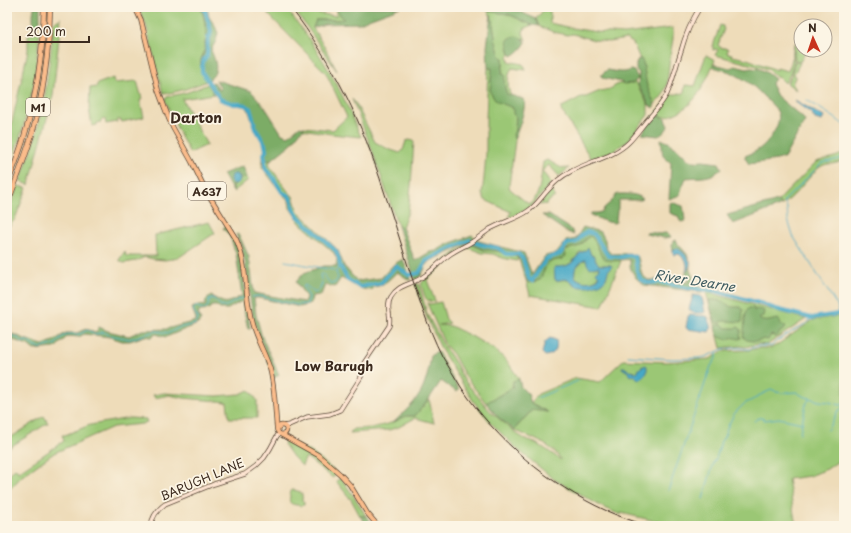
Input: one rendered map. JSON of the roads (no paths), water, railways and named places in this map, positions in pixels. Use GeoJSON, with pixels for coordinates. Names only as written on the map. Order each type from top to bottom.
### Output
{"type":"FeatureCollection","features":[{"type":"Feature","properties":{"kind":"highway","name":"M1"},"geometry":{"type":"LineString","coordinates":[[7,184],[26,130],[36,87],[42,47],[44,7]]}},
{"type":"Feature","properties":{"kind":"highway","name":"M1"},"geometry":{"type":"LineString","coordinates":[[7,204],[28,147],[40,100],[47,52],[50,7]]}},
{"type":"Feature","properties":{"kind":"highway","name":"A637"},"geometry":{"type":"LineString","coordinates":[[135,7],[142,20],[158,90],[169,119],[205,189],[239,245],[244,263],[252,323],[271,375],[277,421],[289,438],[318,455],[340,474],[350,485],[378,526]]}},
{"type":"Feature","properties":{"kind":"main road"},"geometry":{"type":"LineString","coordinates":[[283,430],[306,417],[330,414],[340,410],[361,377],[364,363],[389,326],[390,320],[388,307],[390,297],[400,287],[418,280],[434,269],[448,256],[495,226],[525,213],[535,205],[548,189],[575,169],[614,153],[628,143],[666,97],[683,46],[700,7]]}},
{"type":"Feature","properties":{"kind":"main road","name":"BARUGH LANE"},"geometry":{"type":"LineString","coordinates":[[151,526],[155,513],[165,504],[210,485],[238,477],[252,470],[267,454],[277,436],[283,430]]}},
{"type":"Feature","properties":{"kind":"water"},"geometry":{"type":"Polygon","coordinates":[[[795,100],[824,117],[822,121],[815,119],[811,113],[798,104],[795,100]]]}},
{"type":"Feature","properties":{"kind":"water"},"geometry":{"type":"Polygon","coordinates":[[[233,174],[237,174],[239,175],[239,183],[233,184],[230,181],[230,177],[233,174]]]}},
{"type":"Feature","properties":{"kind":"water"},"geometry":{"type":"Polygon","coordinates":[[[588,247],[591,255],[594,256],[599,265],[612,266],[608,271],[605,280],[600,284],[582,287],[575,285],[567,279],[556,281],[554,268],[569,265],[580,253],[585,251],[588,247]],[[586,260],[576,267],[575,277],[586,282],[598,279],[599,276],[596,272],[600,269],[599,267],[589,267],[586,260]]]}},
{"type":"Feature","properties":{"kind":"water"},"geometry":{"type":"Polygon","coordinates":[[[677,248],[683,252],[690,261],[687,271],[686,261],[679,254],[674,255],[673,253],[673,250],[677,248]]]}},
{"type":"Feature","properties":{"kind":"water"},"geometry":{"type":"Polygon","coordinates":[[[693,295],[702,297],[705,312],[695,313],[690,311],[689,309],[693,295]]]}},
{"type":"Feature","properties":{"kind":"water"},"geometry":{"type":"Polygon","coordinates":[[[688,316],[708,317],[710,327],[709,332],[687,329],[688,316]]]}},
{"type":"Feature","properties":{"kind":"water"},"geometry":{"type":"Polygon","coordinates":[[[550,338],[556,340],[556,349],[553,353],[545,356],[542,353],[545,342],[550,338]]]}},
{"type":"Feature","properties":{"kind":"water"},"geometry":{"type":"Polygon","coordinates":[[[646,365],[647,373],[640,379],[634,375],[630,375],[622,368],[624,367],[630,371],[637,372],[641,367],[646,365]]]}},
{"type":"Feature","properties":{"kind":"waterway","name":"River Dearne"},"geometry":{"type":"LineString","coordinates":[[204,7],[211,31],[208,38],[207,56],[204,59],[202,72],[220,99],[234,104],[246,105],[250,108],[256,129],[265,144],[266,151],[264,154],[266,170],[271,174],[282,192],[289,196],[293,209],[298,216],[336,251],[340,266],[348,280],[360,287],[381,283],[396,266],[409,275],[419,273],[426,261],[470,240],[479,244],[498,248],[506,254],[518,254],[523,259],[529,279],[532,281],[546,259],[560,254],[567,244],[577,242],[581,236],[587,232],[594,234],[608,256],[622,257],[630,255],[635,257],[637,271],[641,280],[649,283],[660,282],[688,288],[716,291],[812,318],[844,313]]}},
{"type":"Feature","properties":{"kind":"waterway"},"geometry":{"type":"LineString","coordinates":[[807,100],[844,125]]}},
{"type":"Feature","properties":{"kind":"waterway"},"geometry":{"type":"LineString","coordinates":[[837,314],[838,307],[793,236],[784,201],[822,163],[839,159],[844,156]]}},
{"type":"Feature","properties":{"kind":"waterway"},"geometry":{"type":"LineString","coordinates":[[285,261],[334,270],[336,272]]}},
{"type":"Feature","properties":{"kind":"waterway"},"geometry":{"type":"LineString","coordinates":[[252,297],[259,296],[297,305],[307,304],[309,297],[303,287],[305,285],[315,293],[320,289],[322,283],[320,275],[322,273],[330,283],[335,283],[338,278],[336,272],[340,266]]}},
{"type":"Feature","properties":{"kind":"waterway"},"geometry":{"type":"LineString","coordinates":[[7,345],[9,337],[14,336],[22,342],[27,341],[35,347],[41,348],[56,344],[67,334],[80,334],[87,330],[96,334],[104,332],[109,335],[130,339],[156,331],[169,333],[178,328],[196,324],[198,318],[193,310],[196,306],[204,310],[208,306],[209,300],[213,298],[222,307],[244,298]]}},
{"type":"Feature","properties":{"kind":"waterway"},"geometry":{"type":"LineString","coordinates":[[628,356],[672,359],[699,358],[723,349],[749,349],[758,346],[772,346],[775,342],[812,318]]}},
{"type":"Feature","properties":{"kind":"waterway"},"geometry":{"type":"LineString","coordinates":[[668,491],[711,366],[717,357],[717,353]]}},
{"type":"Feature","properties":{"kind":"waterway"},"geometry":{"type":"LineString","coordinates":[[537,398],[580,380]]}},
{"type":"Feature","properties":{"kind":"waterway"},"geometry":{"type":"LineString","coordinates":[[703,499],[721,441],[734,414],[744,404],[771,390],[783,393],[796,392],[819,401],[840,405],[844,404]]}},
{"type":"Feature","properties":{"kind":"waterway"},"geometry":{"type":"LineString","coordinates":[[754,421],[759,418],[765,420],[779,418],[802,423],[806,404],[810,398]]}},
{"type":"Feature","properties":{"kind":"waterway"},"geometry":{"type":"LineString","coordinates":[[827,430],[837,412],[844,406]]}},
{"type":"Feature","properties":{"kind":"waterway"},"geometry":{"type":"LineString","coordinates":[[800,434],[802,423]]}},
{"type":"Feature","properties":{"kind":"railway"},"geometry":{"type":"LineString","coordinates":[[290,7],[321,51],[346,95],[375,166],[427,322],[442,356],[461,387],[475,407],[507,443],[544,474],[585,500],[612,513],[647,526]]}},
{"type":"Feature","properties":{"kind":"district","name":"Darton"},"geometry":{"type":"Point","coordinates":[196,117]}},
{"type":"Feature","properties":{"kind":"district","name":"Low Barugh"},"geometry":{"type":"Point","coordinates":[334,365]}}]}
